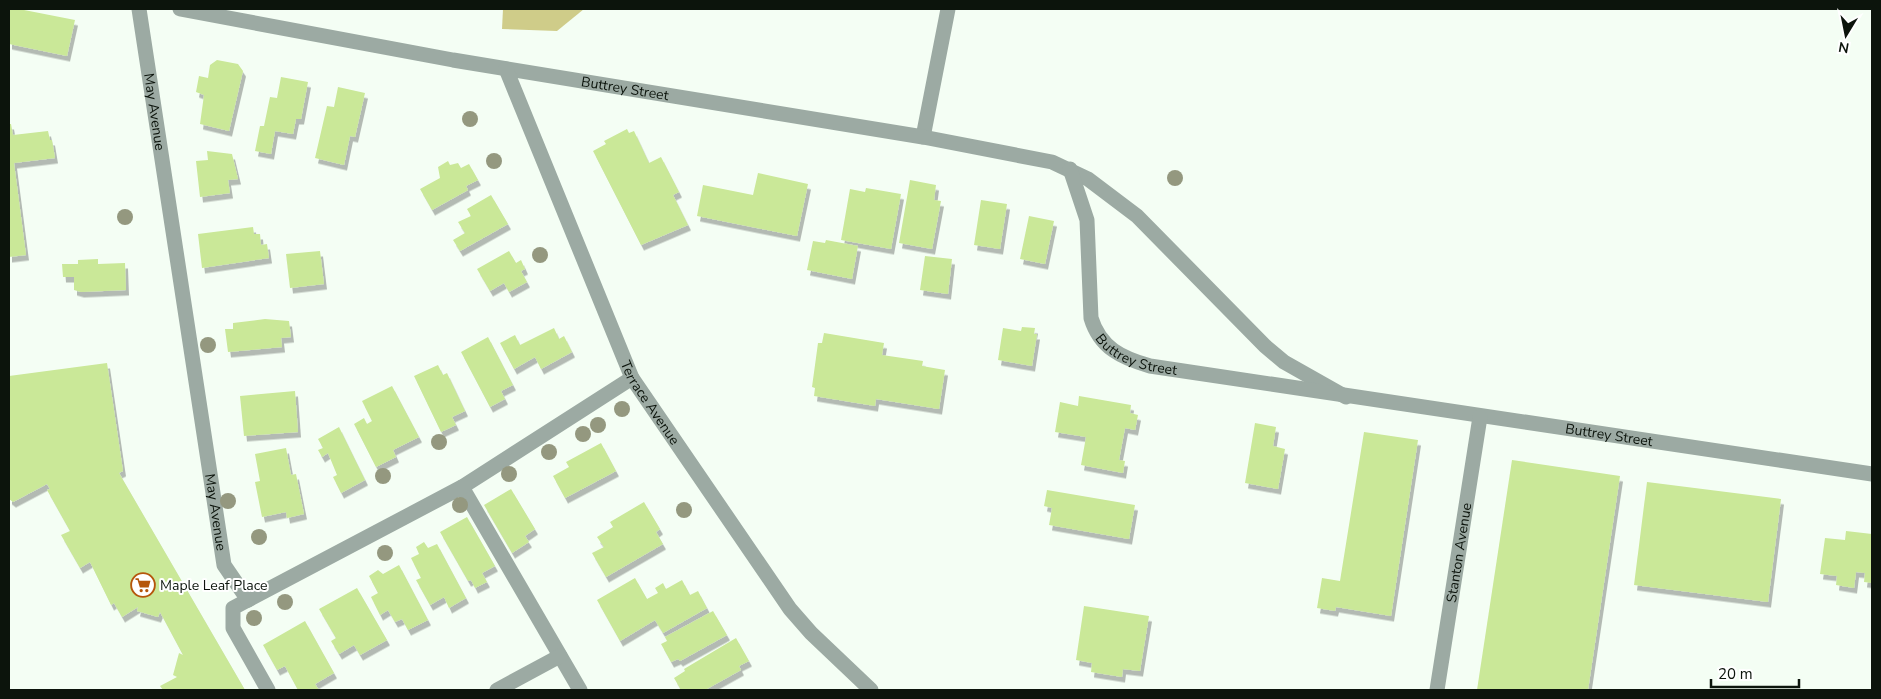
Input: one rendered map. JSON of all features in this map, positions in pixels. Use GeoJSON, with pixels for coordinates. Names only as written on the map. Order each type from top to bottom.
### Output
{"type":"FeatureCollection","features":[{"type":"Feature","properties":{"kind":"street","name":"May Avenue"},"geometry":{"type":"LineString","coordinates":[[139,9],[224,565],[248,600]]}},
{"type":"Feature","properties":{"kind":"street","name":"Buttrey Street"},"geometry":{"type":"LineString","coordinates":[[180,9],[506,69],[923,137],[1039,159],[1070,169],[1088,179],[1137,216],[1265,346],[1284,362],[1346,397]]}},
{"type":"Feature","properties":{"kind":"street"},"geometry":{"type":"LineString","coordinates":[[923,137],[948,9]]}},
{"type":"Feature","properties":{"kind":"street","name":"Terrace Avenue"},"geometry":{"type":"LineString","coordinates":[[506,69],[632,378],[790,609],[810,633],[871,690]]}},
{"type":"Feature","properties":{"kind":"street","name":"Buttrey Street"},"geometry":{"type":"LineString","coordinates":[[1070,169],[1087,220],[1093,327],[1110,348],[1125,359],[1150,366],[1346,397],[1872,474]]}},
{"type":"Feature","properties":{"kind":"street"},"geometry":{"type":"LineString","coordinates":[[268,690],[233,628],[233,608],[462,487],[632,378]]}},
{"type":"Feature","properties":{"kind":"street","name":"Stanton Avenue"},"geometry":{"type":"LineString","coordinates":[[1437,690],[1480,417]]}},
{"type":"Feature","properties":{"kind":"street"},"geometry":{"type":"LineString","coordinates":[[462,487],[580,690]]}},
{"type":"Feature","properties":{"kind":"street"},"geometry":{"type":"LineString","coordinates":[[497,690],[560,656]]}},
{"type":"Feature","properties":{"kind":"shaded area"},"geometry":{"type":"Polygon","coordinates":[[[503,9],[584,9],[557,31],[502,29],[503,9]]]}},
{"type":"Feature","properties":{"kind":"building"},"geometry":{"type":"Polygon","coordinates":[[[9,9],[19,9],[75,20],[67,56],[9,44],[9,9]]]}},
{"type":"Feature","properties":{"kind":"building"},"geometry":{"type":"Polygon","coordinates":[[[217,60],[238,64],[243,71],[229,131],[200,124],[204,95],[196,92],[199,76],[208,78],[210,65],[217,60]]]}},
{"type":"Feature","properties":{"kind":"building"},"geometry":{"type":"Polygon","coordinates":[[[281,77],[308,82],[301,119],[296,119],[293,134],[275,131],[271,154],[255,151],[260,126],[264,126],[270,97],[277,98],[281,77]]]}},
{"type":"Feature","properties":{"kind":"building"},"geometry":{"type":"Polygon","coordinates":[[[338,87],[365,93],[355,137],[350,136],[344,165],[315,158],[327,106],[334,107],[338,87]]]}},
{"type":"Feature","properties":{"kind":"building"},"geometry":{"type":"Polygon","coordinates":[[[9,124],[11,124],[13,135],[48,131],[50,140],[52,140],[55,158],[14,163],[26,255],[9,257],[9,124]]]}},
{"type":"Feature","properties":{"kind":"building"},"geometry":{"type":"Polygon","coordinates":[[[627,129],[629,133],[634,131],[649,163],[661,157],[679,192],[673,195],[688,225],[641,245],[593,151],[606,144],[604,141],[627,129]]]}},
{"type":"Feature","properties":{"kind":"building"},"geometry":{"type":"Polygon","coordinates":[[[207,151],[232,154],[238,179],[228,180],[230,193],[200,197],[196,161],[208,160],[207,151]]]}},
{"type":"Feature","properties":{"kind":"building"},"geometry":{"type":"Polygon","coordinates":[[[448,161],[450,165],[458,163],[461,168],[469,164],[478,180],[466,186],[468,190],[432,210],[420,189],[440,178],[438,167],[448,161]]]}},
{"type":"Feature","properties":{"kind":"building"},"geometry":{"type":"Polygon","coordinates":[[[758,173],[808,184],[797,236],[697,216],[703,185],[753,195],[758,173]]]}},
{"type":"Feature","properties":{"kind":"building"},"geometry":{"type":"Polygon","coordinates":[[[910,180],[936,185],[934,200],[941,201],[932,249],[899,243],[910,180]]]}},
{"type":"Feature","properties":{"kind":"building"},"geometry":{"type":"Polygon","coordinates":[[[866,188],[901,194],[891,249],[841,240],[850,189],[865,192],[866,188]]]}},
{"type":"Feature","properties":{"kind":"building"},"geometry":{"type":"Polygon","coordinates":[[[491,195],[508,224],[460,251],[453,240],[465,233],[458,222],[471,216],[467,209],[491,195]]]}},
{"type":"Feature","properties":{"kind":"building"},"geometry":{"type":"Polygon","coordinates":[[[981,200],[1007,204],[1000,249],[974,245],[981,200]]]}},
{"type":"Feature","properties":{"kind":"building"},"geometry":{"type":"Polygon","coordinates":[[[1029,216],[1054,221],[1045,264],[1020,259],[1029,216]]]}},
{"type":"Feature","properties":{"kind":"building"},"geometry":{"type":"Polygon","coordinates":[[[253,227],[254,234],[260,234],[261,245],[267,244],[269,258],[202,268],[198,234],[253,227]]]}},
{"type":"Feature","properties":{"kind":"building"},"geometry":{"type":"Polygon","coordinates":[[[826,240],[858,246],[852,279],[807,270],[813,241],[825,243],[826,240]]]}},
{"type":"Feature","properties":{"kind":"building"},"geometry":{"type":"Polygon","coordinates":[[[320,251],[324,284],[290,288],[286,254],[320,251]]]}},
{"type":"Feature","properties":{"kind":"building"},"geometry":{"type":"Polygon","coordinates":[[[509,251],[516,263],[521,260],[525,269],[521,271],[527,282],[509,292],[504,283],[490,291],[477,269],[509,251]]]}},
{"type":"Feature","properties":{"kind":"building"},"geometry":{"type":"Polygon","coordinates":[[[925,256],[952,259],[948,294],[920,290],[925,256]]]}},
{"type":"Feature","properties":{"kind":"building"},"geometry":{"type":"Polygon","coordinates":[[[98,259],[98,264],[125,263],[126,290],[81,292],[74,290],[74,277],[63,277],[62,264],[78,264],[78,260],[98,259]]]}},
{"type":"Feature","properties":{"kind":"building"},"geometry":{"type":"Polygon","coordinates":[[[265,319],[289,321],[291,337],[281,338],[282,347],[228,352],[225,329],[233,329],[233,323],[265,319]]]}},
{"type":"Feature","properties":{"kind":"building"},"geometry":{"type":"Polygon","coordinates":[[[1022,327],[1035,328],[1034,334],[1037,334],[1032,366],[998,360],[1003,328],[1021,331],[1022,327]]]}},
{"type":"Feature","properties":{"kind":"building"},"geometry":{"type":"Polygon","coordinates":[[[554,328],[559,339],[564,336],[572,352],[541,369],[535,357],[514,369],[500,343],[515,335],[520,345],[554,328]]]}},
{"type":"Feature","properties":{"kind":"building"},"geometry":{"type":"Polygon","coordinates":[[[824,333],[884,343],[882,355],[923,361],[922,366],[945,370],[939,409],[876,399],[875,406],[814,396],[815,388],[812,387],[818,343],[822,343],[824,333]]]}},
{"type":"Feature","properties":{"kind":"building"},"geometry":{"type":"Polygon","coordinates":[[[488,337],[513,385],[501,391],[505,399],[490,407],[461,352],[488,337]]]}},
{"type":"Feature","properties":{"kind":"building"},"geometry":{"type":"Polygon","coordinates":[[[107,363],[123,471],[119,473],[245,690],[163,690],[160,686],[177,677],[173,675],[179,653],[183,655],[160,612],[158,617],[137,611],[138,607],[122,617],[114,603],[111,605],[90,562],[80,568],[61,535],[70,531],[47,490],[50,489],[47,484],[13,502],[9,499],[9,376],[107,363]]]}},
{"type":"Feature","properties":{"kind":"building"},"geometry":{"type":"Polygon","coordinates":[[[438,365],[443,375],[447,373],[465,411],[452,417],[456,425],[441,432],[414,376],[438,365]]]}},
{"type":"Feature","properties":{"kind":"building"},"geometry":{"type":"Polygon","coordinates":[[[392,386],[419,437],[393,450],[396,457],[376,467],[354,424],[364,418],[367,424],[372,421],[362,401],[392,386]]]}},
{"type":"Feature","properties":{"kind":"building"},"geometry":{"type":"Polygon","coordinates":[[[295,391],[298,432],[244,436],[240,396],[295,391]]]}},
{"type":"Feature","properties":{"kind":"building"},"geometry":{"type":"Polygon","coordinates":[[[1079,396],[1131,405],[1130,413],[1138,415],[1135,430],[1125,428],[1119,460],[1125,461],[1123,473],[1081,465],[1086,437],[1055,432],[1060,402],[1078,406],[1079,396]]]}},
{"type":"Feature","properties":{"kind":"building"},"geometry":{"type":"Polygon","coordinates":[[[1255,423],[1276,427],[1273,446],[1285,449],[1278,489],[1245,483],[1255,423]]]}},
{"type":"Feature","properties":{"kind":"building"},"geometry":{"type":"Polygon","coordinates":[[[339,427],[365,480],[341,493],[333,477],[337,475],[328,453],[322,457],[318,450],[323,448],[318,439],[339,427]]]}},
{"type":"Feature","properties":{"kind":"building"},"geometry":{"type":"Polygon","coordinates":[[[1364,432],[1418,440],[1391,616],[1336,607],[1335,611],[1317,608],[1322,578],[1340,581],[1364,432]]]}},
{"type":"Feature","properties":{"kind":"building"},"geometry":{"type":"Polygon","coordinates":[[[601,443],[616,471],[565,498],[553,476],[569,467],[566,462],[601,443]]]}},
{"type":"Feature","properties":{"kind":"building"},"geometry":{"type":"Polygon","coordinates":[[[286,448],[291,475],[296,474],[304,514],[287,518],[286,512],[262,517],[255,482],[260,481],[255,454],[286,448]]]}},
{"type":"Feature","properties":{"kind":"building"},"geometry":{"type":"Polygon","coordinates":[[[1512,460],[1620,476],[1588,690],[1477,690],[1512,460]]]}},
{"type":"Feature","properties":{"kind":"building"},"geometry":{"type":"Polygon","coordinates":[[[1647,482],[1781,499],[1768,602],[1634,585],[1647,482]]]}},
{"type":"Feature","properties":{"kind":"building"},"geometry":{"type":"Polygon","coordinates":[[[511,489],[535,529],[525,536],[529,542],[512,553],[484,505],[511,489]]]}},
{"type":"Feature","properties":{"kind":"building"},"geometry":{"type":"Polygon","coordinates":[[[1047,490],[1135,505],[1129,539],[1049,525],[1052,508],[1044,506],[1047,490]]]}},
{"type":"Feature","properties":{"kind":"building"},"geometry":{"type":"Polygon","coordinates":[[[644,502],[660,529],[656,532],[663,544],[606,577],[592,553],[604,547],[597,537],[613,527],[610,522],[644,502]]]}},
{"type":"Feature","properties":{"kind":"building"},"geometry":{"type":"Polygon","coordinates":[[[467,517],[495,566],[482,573],[487,582],[475,588],[471,580],[468,581],[440,532],[467,517]]]}},
{"type":"Feature","properties":{"kind":"building"},"geometry":{"type":"Polygon","coordinates":[[[1846,531],[1872,534],[1872,583],[1864,582],[1865,573],[1856,572],[1854,588],[1836,585],[1837,576],[1820,574],[1825,538],[1845,540],[1846,531]]]}},
{"type":"Feature","properties":{"kind":"building"},"geometry":{"type":"Polygon","coordinates":[[[424,542],[428,548],[437,544],[466,598],[449,608],[444,597],[430,605],[416,580],[421,578],[411,558],[419,554],[416,547],[424,542]]]}},
{"type":"Feature","properties":{"kind":"building"},"geometry":{"type":"Polygon","coordinates":[[[399,565],[428,620],[408,630],[402,619],[395,622],[388,610],[380,615],[371,597],[378,593],[369,576],[378,570],[383,574],[399,565]]]}},
{"type":"Feature","properties":{"kind":"building"},"geometry":{"type":"Polygon","coordinates":[[[635,578],[647,599],[658,593],[655,588],[663,583],[666,589],[682,580],[690,595],[698,591],[707,608],[663,633],[655,620],[620,641],[597,600],[635,578]]]}},
{"type":"Feature","properties":{"kind":"building"},"geometry":{"type":"Polygon","coordinates":[[[357,588],[387,640],[360,655],[354,645],[339,654],[331,641],[336,638],[319,609],[357,588]]]}},
{"type":"Feature","properties":{"kind":"building"},"geometry":{"type":"Polygon","coordinates":[[[1084,606],[1149,616],[1140,671],[1123,669],[1122,677],[1091,672],[1092,663],[1076,660],[1084,606]]]}},
{"type":"Feature","properties":{"kind":"building"},"geometry":{"type":"Polygon","coordinates":[[[713,611],[727,635],[680,661],[678,659],[671,662],[661,644],[667,641],[665,637],[713,611]]]}},
{"type":"Feature","properties":{"kind":"building"},"geometry":{"type":"Polygon","coordinates":[[[305,621],[334,673],[315,684],[319,690],[298,690],[285,666],[277,670],[263,645],[305,621]]]}},
{"type":"Feature","properties":{"kind":"building"},"geometry":{"type":"Polygon","coordinates":[[[736,638],[749,661],[739,666],[741,670],[705,690],[681,690],[674,678],[685,671],[684,669],[736,638]]]}},
{"type":"Feature","properties":{"kind":"place","name":"Maple Leaf Place"},"geometry":{"type":"Point","coordinates":[143,585]}}]}
